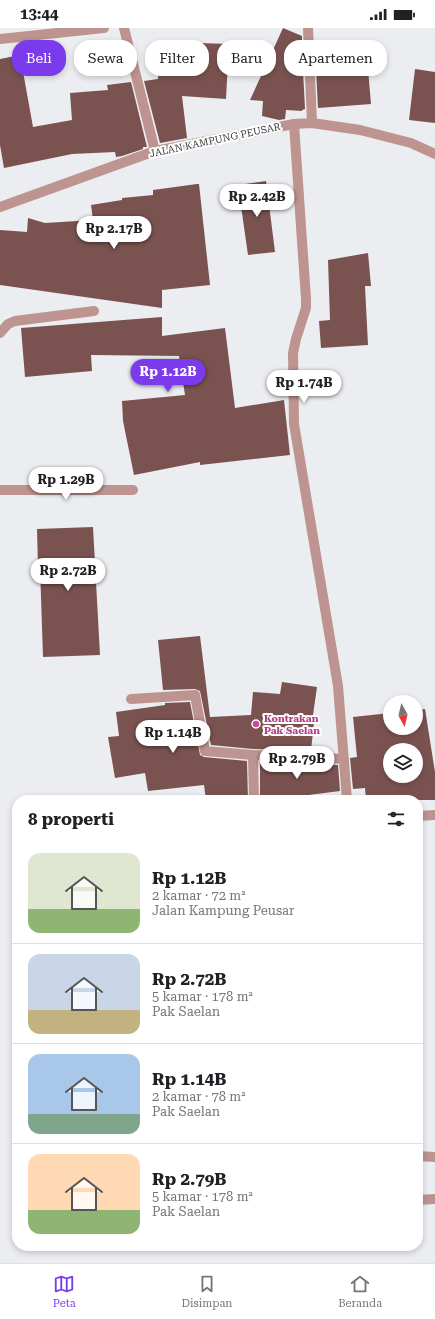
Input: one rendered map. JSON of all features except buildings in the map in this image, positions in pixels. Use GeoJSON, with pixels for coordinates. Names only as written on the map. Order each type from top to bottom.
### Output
{"type":"FeatureCollection","features":[{"type":"Feature","properties":{"kind":"street"},"geometry":{"type":"LineString","coordinates":[[0,39],[104,28]]}},
{"type":"Feature","properties":{"kind":"street"},"geometry":{"type":"LineString","coordinates":[[124,28],[155,151]]}},
{"type":"Feature","properties":{"kind":"street"},"geometry":{"type":"LineString","coordinates":[[308,28],[312,123]]}},
{"type":"Feature","properties":{"kind":"street","name":"JALAN KAMPUNG PEUSAR"},"geometry":{"type":"LineString","coordinates":[[0,207],[155,151],[294,124],[312,123],[360,130],[411,143],[435,154]]}},
{"type":"Feature","properties":{"kind":"street"},"geometry":{"type":"LineString","coordinates":[[294,124],[306,299],[306,308],[293,353],[294,424],[338,686],[347,795]]}},
{"type":"Feature","properties":{"kind":"street"},"geometry":{"type":"LineString","coordinates":[[0,333],[8,324],[15,321],[94,311]]}},
{"type":"Feature","properties":{"kind":"street"},"geometry":{"type":"LineString","coordinates":[[0,490],[133,490]]}},
{"type":"Feature","properties":{"kind":"street"},"geometry":{"type":"LineString","coordinates":[[131,698],[195,696],[205,751],[253,755],[344,759]]}},
{"type":"Feature","properties":{"kind":"street"},"geometry":{"type":"LineString","coordinates":[[253,755],[254,795]]}},
{"type":"Feature","properties":{"kind":"street"},"geometry":{"type":"LineString","coordinates":[[423,816],[435,815]]}},
{"type":"Feature","properties":{"kind":"street"},"geometry":{"type":"LineString","coordinates":[[423,1156],[435,1157]]}},
{"type":"Feature","properties":{"kind":"street"},"geometry":{"type":"LineString","coordinates":[[423,1200],[435,1199]]}},
{"type":"Feature","properties":{"kind":"place","name":"Kontrakan Pak Saelan"},"geometry":{"type":"Point","coordinates":[256,724]}}]}
